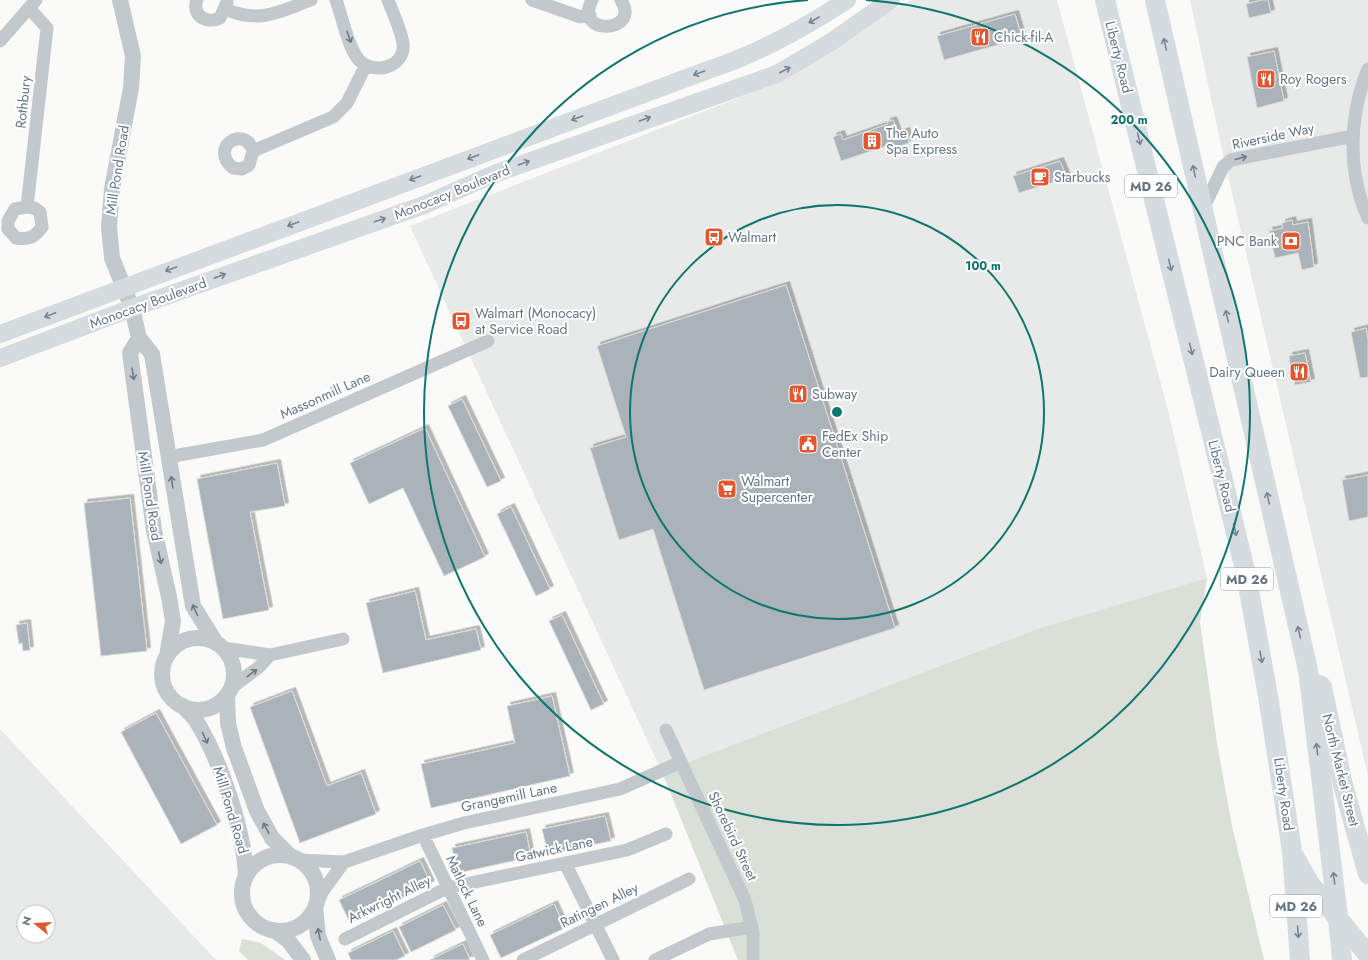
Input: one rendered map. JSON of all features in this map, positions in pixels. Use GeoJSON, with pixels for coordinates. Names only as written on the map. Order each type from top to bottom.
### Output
{"type":"FeatureCollection","features":[{"type":"Feature","properties":{"kind":"main road","name":"Monocacy Boulevard"},"geometry":{"type":"LineString","coordinates":[[0,334],[124,286],[738,60],[783,38],[847,0]]}},
{"type":"Feature","properties":{"kind":"main road","name":"Monocacy Boulevard"},"geometry":{"type":"LineString","coordinates":[[0,358],[132,308],[424,205],[494,174],[777,74],[831,42],[891,0]]}},
{"type":"Feature","properties":{"kind":"main road","name":"Liberty Road"},"geometry":{"type":"LineString","coordinates":[[1105,0],[1246,574],[1270,704],[1292,851],[1300,960]]}},
{"type":"Feature","properties":{"kind":"main road","name":"MD 26"},"geometry":{"type":"LineString","coordinates":[[1155,0],[1308,670],[1342,960]]}},
{"type":"Feature","properties":{"kind":"main road","name":"North Market Street"},"geometry":{"type":"LineString","coordinates":[[1308,670],[1322,687],[1343,785],[1368,874]]}},
{"type":"Feature","properties":{"kind":"main road"},"geometry":{"type":"LineString","coordinates":[[1292,851],[1310,884],[1368,955]]}},
{"type":"Feature","properties":{"kind":"street","name":"Mill Pond Road"},"geometry":{"type":"LineString","coordinates":[[120,0],[133,56],[131,88],[112,189],[109,227],[112,258],[132,308],[139,338],[152,354],[193,606],[231,659],[234,670],[229,692],[228,723],[234,748],[257,811],[272,838],[294,858],[308,868],[314,876],[317,886],[315,907],[318,936],[328,960]]}},
{"type":"Feature","properties":{"kind":"street"},"geometry":{"type":"LineString","coordinates":[[197,0],[196,10],[199,16],[206,21],[214,21],[220,18],[226,4],[241,16],[268,16],[311,0]]}},
{"type":"Feature","properties":{"kind":"street"},"geometry":{"type":"LineString","coordinates":[[336,0],[352,47],[359,59],[366,65],[379,70],[388,67],[397,61],[403,52],[403,43],[390,1]]}},
{"type":"Feature","properties":{"kind":"street"},"geometry":{"type":"LineString","coordinates":[[532,0],[581,17],[590,15]]}},
{"type":"Feature","properties":{"kind":"street"},"geometry":{"type":"LineString","coordinates":[[592,0],[589,10],[590,15],[597,25],[608,28],[618,24],[624,14],[624,8],[621,0]]}},
{"type":"Feature","properties":{"kind":"street"},"geometry":{"type":"LineString","coordinates":[[0,41],[32,4]]}},
{"type":"Feature","properties":{"kind":"street","name":"Rothbury"},"geometry":{"type":"LineString","coordinates":[[27,207],[47,28],[32,4]]}},
{"type":"Feature","properties":{"kind":"street"},"geometry":{"type":"LineString","coordinates":[[253,151],[333,117],[347,103],[366,65]]}},
{"type":"Feature","properties":{"kind":"street"},"geometry":{"type":"LineString","coordinates":[[1368,69],[1355,110],[1353,136],[1356,174],[1362,204],[1368,218]]}},
{"type":"Feature","properties":{"kind":"street","name":"Riverside Way"},"geometry":{"type":"LineString","coordinates":[[1203,209],[1223,167],[1231,160],[1353,136]]}},
{"type":"Feature","properties":{"kind":"street","name":"Mill Pond Road"},"geometry":{"type":"LineString","coordinates":[[139,338],[130,353],[154,530],[169,598],[172,621],[167,656],[164,662],[162,676],[164,687],[169,696],[183,706],[197,721],[218,767],[241,836],[246,876],[242,896],[245,907],[257,923],[274,930],[288,940],[303,960]]}},
{"type":"Feature","properties":{"kind":"street","name":"Massonmill Lane"},"geometry":{"type":"LineString","coordinates":[[168,457],[263,440],[488,341]]}},
{"type":"Feature","properties":{"kind":"street"},"geometry":{"type":"LineString","coordinates":[[167,656],[174,647],[189,640],[206,639],[220,645],[270,655],[343,639]]}},
{"type":"Feature","properties":{"kind":"street"},"geometry":{"type":"LineString","coordinates":[[229,692],[259,667],[270,655]]}},
{"type":"Feature","properties":{"kind":"street","name":"Mill Pond Road"},"geometry":{"type":"LineString","coordinates":[[183,706],[195,710],[206,709],[215,706],[229,692]]}},
{"type":"Feature","properties":{"kind":"street","name":"Shorebird Street"},"geometry":{"type":"LineString","coordinates":[[666,730],[745,900],[752,926],[753,960]]}},
{"type":"Feature","properties":{"kind":"street","name":"Grangemill Lane"},"geometry":{"type":"LineString","coordinates":[[344,862],[423,835],[464,823],[620,789],[681,762]]}},
{"type":"Feature","properties":{"kind":"street","name":"Gatwick Lane"},"geometry":{"type":"LineString","coordinates":[[448,888],[627,850],[666,834]]}},
{"type":"Feature","properties":{"kind":"street","name":"Matlock Lane"},"geometry":{"type":"LineString","coordinates":[[423,835],[483,960]]}},
{"type":"Feature","properties":{"kind":"street","name":"Mill Pond Road"},"geometry":{"type":"LineString","coordinates":[[246,876],[256,864],[270,857],[294,858]]}},
{"type":"Feature","properties":{"kind":"street"},"geometry":{"type":"LineString","coordinates":[[294,858],[344,862]]}},
{"type":"Feature","properties":{"kind":"street"},"geometry":{"type":"LineString","coordinates":[[274,930],[282,931],[298,927],[305,922],[323,891],[344,862]]}},
{"type":"Feature","properties":{"kind":"street"},"geometry":{"type":"LineString","coordinates":[[565,863],[613,960]]}},
{"type":"Feature","properties":{"kind":"street","name":"Ratingen Alley"},"geometry":{"type":"LineString","coordinates":[[523,960],[689,879]]}},
{"type":"Feature","properties":{"kind":"street","name":"Arkwright Alley"},"geometry":{"type":"LineString","coordinates":[[345,939],[448,888]]}},
{"type":"Feature","properties":{"kind":"street"},"geometry":{"type":"LineString","coordinates":[[655,960],[709,934],[752,926]]}},
{"type":"Feature","properties":{"kind":"shaded area"},"geometry":{"type":"Polygon","coordinates":[[[911,0],[1057,0],[1168,410],[1207,578],[1037,629],[662,772],[410,226],[772,85],[874,20],[911,0]]]}},
{"type":"Feature","properties":{"kind":"shaded area"},"geometry":{"type":"Polygon","coordinates":[[[1190,0],[1368,0],[1368,776],[1222,150],[1190,0]]]}},
{"type":"Feature","properties":{"kind":"shaded area"},"geometry":{"type":"Polygon","coordinates":[[[1207,578],[1200,622],[1217,743],[1232,826],[1264,960],[738,960],[662,772],[1037,629],[1207,578]]]}},
{"type":"Feature","properties":{"kind":"shaded area"},"geometry":{"type":"Polygon","coordinates":[[[0,729],[216,960],[0,960],[0,729]]]}},
{"type":"Feature","properties":{"kind":"shaded area"},"geometry":{"type":"Polygon","coordinates":[[[242,939],[261,943],[285,960],[248,960],[239,951],[242,939]]]}},
{"type":"Feature","properties":{"kind":"building"},"geometry":{"type":"Polygon","coordinates":[[[1268,0],[1271,13],[1249,18],[1246,4],[1268,0]]]}},
{"type":"Feature","properties":{"kind":"building","name":"Chick-fil-A"},"geometry":{"type":"Polygon","coordinates":[[[1015,14],[1022,38],[944,60],[937,36],[1015,14]]]}},
{"type":"Feature","properties":{"kind":"building","name":"Roy Rogers"},"geometry":{"type":"Polygon","coordinates":[[[1274,51],[1284,101],[1257,108],[1247,57],[1274,51]]]}},
{"type":"Feature","properties":{"kind":"building","name":"The Auto Spa Express"},"geometry":{"type":"Polygon","coordinates":[[[893,120],[898,134],[906,131],[909,143],[888,150],[887,146],[841,161],[833,137],[841,134],[843,140],[888,124],[887,122],[893,120]]]}},
{"type":"Feature","properties":{"kind":"building","name":"Starbucks"},"geometry":{"type":"Polygon","coordinates":[[[1060,161],[1067,178],[1019,193],[1013,176],[1060,161]]]}},
{"type":"Feature","properties":{"kind":"building","name":"PNC Bank"},"geometry":{"type":"Polygon","coordinates":[[[1292,220],[1293,225],[1308,222],[1314,267],[1302,270],[1298,253],[1275,258],[1269,231],[1283,228],[1282,223],[1292,220]]]}},
{"type":"Feature","properties":{"kind":"building","name":"Walmart Supercenter"},"geometry":{"type":"Polygon","coordinates":[[[786,285],[895,628],[704,690],[653,529],[619,540],[590,448],[626,437],[597,346],[786,285]]]}},
{"type":"Feature","properties":{"kind":"building"},"geometry":{"type":"Polygon","coordinates":[[[1366,328],[1368,339],[1368,377],[1360,378],[1351,332],[1366,328]]]}},
{"type":"Feature","properties":{"kind":"building","name":"Dairy Queen"},"geometry":{"type":"Polygon","coordinates":[[[1305,353],[1311,382],[1295,385],[1293,375],[1291,376],[1289,356],[1305,353]]]}},
{"type":"Feature","properties":{"kind":"building"},"geometry":{"type":"Polygon","coordinates":[[[462,399],[501,481],[487,487],[448,406],[462,399]]]}},
{"type":"Feature","properties":{"kind":"building"},"geometry":{"type":"Polygon","coordinates":[[[425,428],[485,557],[444,576],[403,488],[369,504],[350,463],[425,428]]]}},
{"type":"Feature","properties":{"kind":"building"},"geometry":{"type":"Polygon","coordinates":[[[277,463],[285,506],[250,512],[269,610],[223,619],[197,479],[277,463]]]}},
{"type":"Feature","properties":{"kind":"building"},"geometry":{"type":"Polygon","coordinates":[[[1368,475],[1368,517],[1349,521],[1342,480],[1368,475]]]}},
{"type":"Feature","properties":{"kind":"building"},"geometry":{"type":"Polygon","coordinates":[[[130,498],[147,651],[101,656],[84,503],[130,498]]]}},
{"type":"Feature","properties":{"kind":"building"},"geometry":{"type":"Polygon","coordinates":[[[511,507],[550,589],[536,596],[497,514],[511,507]]]}},
{"type":"Feature","properties":{"kind":"building"},"geometry":{"type":"Polygon","coordinates":[[[415,591],[426,640],[476,629],[481,650],[383,673],[366,603],[415,591]]]}},
{"type":"Feature","properties":{"kind":"building"},"geometry":{"type":"Polygon","coordinates":[[[562,615],[604,704],[591,710],[549,621],[562,615]]]}},
{"type":"Feature","properties":{"kind":"building"},"geometry":{"type":"Polygon","coordinates":[[[27,623],[30,650],[23,651],[22,643],[19,644],[16,625],[27,623]]]}},
{"type":"Feature","properties":{"kind":"building"},"geometry":{"type":"Polygon","coordinates":[[[292,691],[327,786],[361,773],[376,814],[300,843],[250,707],[292,691]]]}},
{"type":"Feature","properties":{"kind":"building"},"geometry":{"type":"Polygon","coordinates":[[[552,696],[570,776],[431,808],[421,764],[515,743],[507,706],[552,696]]]}},
{"type":"Feature","properties":{"kind":"building"},"geometry":{"type":"Polygon","coordinates":[[[156,713],[217,825],[181,844],[121,732],[156,713]]]}},
{"type":"Feature","properties":{"kind":"building"},"geometry":{"type":"Polygon","coordinates":[[[605,816],[611,841],[548,854],[542,829],[605,816]]]}},
{"type":"Feature","properties":{"kind":"building"},"geometry":{"type":"Polygon","coordinates":[[[526,832],[531,857],[458,873],[452,848],[526,832]]]}},
{"type":"Feature","properties":{"kind":"building"},"geometry":{"type":"Polygon","coordinates":[[[420,861],[431,884],[350,923],[339,900],[420,861]]]}},
{"type":"Feature","properties":{"kind":"building"},"geometry":{"type":"Polygon","coordinates":[[[554,904],[565,928],[501,958],[490,935],[554,904]]]}},
{"type":"Feature","properties":{"kind":"building"},"geometry":{"type":"Polygon","coordinates":[[[443,905],[456,930],[411,952],[399,927],[443,905]]]}},
{"type":"Feature","properties":{"kind":"building"},"geometry":{"type":"Polygon","coordinates":[[[393,931],[405,956],[396,960],[351,960],[348,953],[393,931]]]}},
{"type":"Feature","properties":{"kind":"building"},"geometry":{"type":"Polygon","coordinates":[[[463,944],[470,960],[430,960],[446,952],[463,944]]]}},
{"type":"Feature","properties":{"kind":"place","name":"Chick-fil-A"},"geometry":{"type":"Point","coordinates":[980,37]}},
{"type":"Feature","properties":{"kind":"place","name":"Roy Rogers"},"geometry":{"type":"Point","coordinates":[1266,79]}},
{"type":"Feature","properties":{"kind":"place","name":"The Auto Spa Express"},"geometry":{"type":"Point","coordinates":[872,141]}},
{"type":"Feature","properties":{"kind":"place","name":"Starbucks"},"geometry":{"type":"Point","coordinates":[1040,177]}},
{"type":"Feature","properties":{"kind":"place","name":"Walmart"},"geometry":{"type":"Point","coordinates":[714,237]}},
{"type":"Feature","properties":{"kind":"place","name":"PNC Bank"},"geometry":{"type":"Point","coordinates":[1291,241]}},
{"type":"Feature","properties":{"kind":"place","name":"Walmart (Monocacy) at Service Road"},"geometry":{"type":"Point","coordinates":[461,321]}},
{"type":"Feature","properties":{"kind":"place","name":"Dairy Queen"},"geometry":{"type":"Point","coordinates":[1299,372]}},
{"type":"Feature","properties":{"kind":"place","name":"Subway"},"geometry":{"type":"Point","coordinates":[798,394]}},
{"type":"Feature","properties":{"kind":"place","name":"FedEx Ship Center"},"geometry":{"type":"Point","coordinates":[808,444]}},
{"type":"Feature","properties":{"kind":"place","name":"Walmart Supercenter"},"geometry":{"type":"Point","coordinates":[727,489]}}]}
